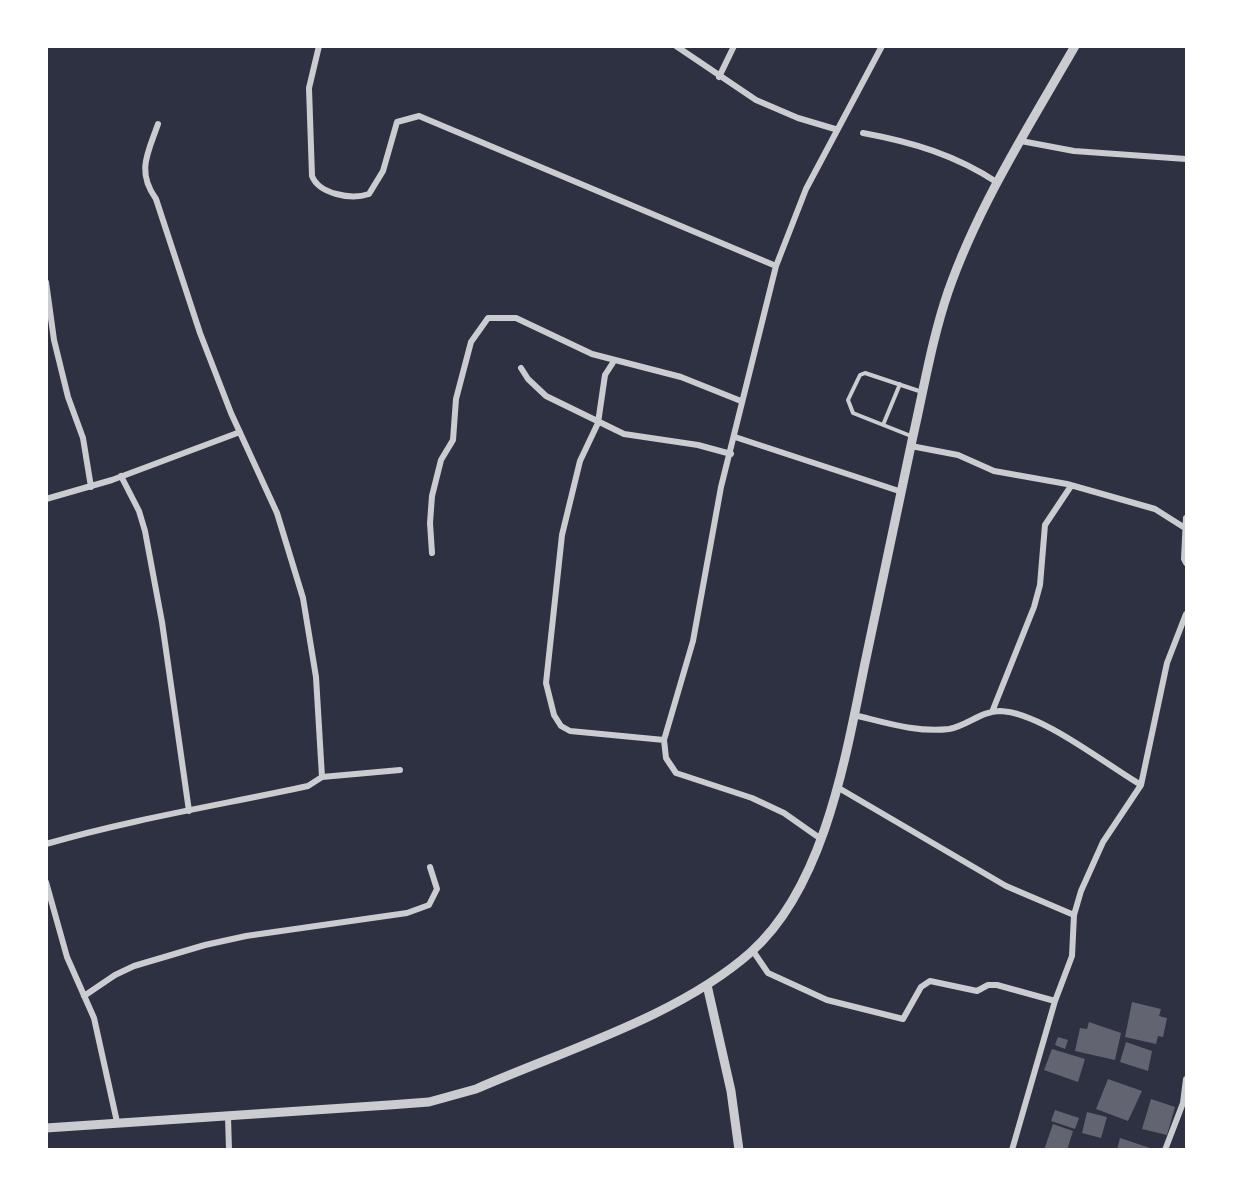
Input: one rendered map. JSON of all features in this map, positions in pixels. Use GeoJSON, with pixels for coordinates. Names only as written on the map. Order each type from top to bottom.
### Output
{"type":"FeatureCollection","features":[{"type":"Feature","properties":{"kind":"street"},"geometry":{"type":"LineString","coordinates":[[319,46],[309,88],[312,176],[318,187],[352,196],[369,194],[383,171],[398,122],[419,116],[776,266]]}},
{"type":"Feature","properties":{"kind":"street"},"geometry":{"type":"LineString","coordinates":[[676,46],[756,100],[798,118],[835,129]]}},
{"type":"Feature","properties":{"kind":"street"},"geometry":{"type":"LineString","coordinates":[[719,77],[734,46]]}},
{"type":"Feature","properties":{"kind":"street"},"geometry":{"type":"LineString","coordinates":[[821,839],[784,813],[763,803],[722,786],[676,773],[666,758],[664,740],[693,641],[721,487],[776,266],[789,227],[835,129],[882,46]]}},
{"type":"Feature","properties":{"kind":"street"},"geometry":{"type":"LineString","coordinates":[[46,1128],[389,1105],[452,1096],[476,1089],[675,1005],[753,951],[798,889],[821,839],[837,787],[854,715],[899,491],[948,291],[998,183],[1075,46]]}},
{"type":"Feature","properties":{"kind":"street"},"geometry":{"type":"LineString","coordinates":[[158,124],[144,167],[148,188],[156,199],[196,323],[276,513],[303,598],[316,677],[322,777]]}},
{"type":"Feature","properties":{"kind":"street"},"geometry":{"type":"LineString","coordinates":[[863,133],[910,142],[942,153],[973,167],[998,183]]}},
{"type":"Feature","properties":{"kind":"street"},"geometry":{"type":"LineString","coordinates":[[1021,141],[1074,151],[1186,159]]}},
{"type":"Feature","properties":{"kind":"street"},"geometry":{"type":"LineString","coordinates":[[46,282],[49,312],[62,374],[83,438],[91,487]]}},
{"type":"Feature","properties":{"kind":"street"},"geometry":{"type":"LineString","coordinates":[[432,553],[429,523],[432,496],[441,460],[453,440],[456,399],[463,369],[471,342],[481,324],[494,316],[516,318],[592,354],[681,377],[741,401]]}},
{"type":"Feature","properties":{"kind":"street"},"geometry":{"type":"LineString","coordinates":[[614,361],[605,375],[598,423],[580,460],[565,518],[548,658],[548,699],[561,726],[570,730],[664,740]]}},
{"type":"Feature","properties":{"kind":"street"},"geometry":{"type":"LineString","coordinates":[[521,368],[534,386],[546,396],[624,434],[698,445],[731,454]]}},
{"type":"Feature","properties":{"kind":"street"},"geometry":{"type":"LineString","coordinates":[[46,499],[91,487],[240,432]]}},
{"type":"Feature","properties":{"kind":"street"},"geometry":{"type":"LineString","coordinates":[[735,437],[899,491]]}},
{"type":"Feature","properties":{"kind":"street"},"geometry":{"type":"LineString","coordinates":[[912,442],[958,455],[994,471],[1071,486],[1155,509],[1185,528]]}},
{"type":"Feature","properties":{"kind":"street"},"geometry":{"type":"LineString","coordinates":[[122,476],[139,511],[145,531],[162,622],[189,811]]}},
{"type":"Feature","properties":{"kind":"street"},"geometry":{"type":"LineString","coordinates":[[992,712],[1037,596],[1046,525],[1071,486]]}},
{"type":"Feature","properties":{"kind":"street"},"geometry":{"type":"LineString","coordinates":[[1186,518],[1184,559],[1186,563]]}},
{"type":"Feature","properties":{"kind":"street"},"geometry":{"type":"LineString","coordinates":[[1012,1149],[1056,1001],[1072,956],[1074,915],[1092,863],[1141,784],[1167,663],[1186,614]]}},
{"type":"Feature","properties":{"kind":"street"},"geometry":{"type":"LineString","coordinates":[[854,715],[903,726],[949,729],[992,712],[1015,713],[1029,718],[1141,784]]}},
{"type":"Feature","properties":{"kind":"street"},"geometry":{"type":"LineString","coordinates":[[46,844],[121,823],[308,786],[322,777],[400,770]]}},
{"type":"Feature","properties":{"kind":"street"},"geometry":{"type":"LineString","coordinates":[[837,787],[1006,886],[1074,915]]}},
{"type":"Feature","properties":{"kind":"street"},"geometry":{"type":"LineString","coordinates":[[84,996],[115,975],[134,966],[205,945],[246,936],[407,913],[429,905],[437,889],[430,867]]}},
{"type":"Feature","properties":{"kind":"street"},"geometry":{"type":"LineString","coordinates":[[46,882],[67,957],[102,1047],[117,1122]]}},
{"type":"Feature","properties":{"kind":"street"},"geometry":{"type":"LineString","coordinates":[[753,951],[768,973],[827,1000],[903,1019],[921,987],[930,981],[977,991],[988,985],[997,985],[1056,1001]]}},
{"type":"Feature","properties":{"kind":"street"},"geometry":{"type":"LineString","coordinates":[[707,985],[731,1091],[739,1149]]}},
{"type":"Feature","properties":{"kind":"street"},"geometry":{"type":"LineString","coordinates":[[1165,1149],[1183,1103],[1186,1079]]}},
{"type":"Feature","properties":{"kind":"street"},"geometry":{"type":"LineString","coordinates":[[228,1116],[230,1149]]}},
{"type":"Feature","properties":{"kind":"lane"},"geometry":{"type":"LineString","coordinates":[[912,442],[882,425],[853,413],[848,400],[860,375],[866,373],[922,392]]}},
{"type":"Feature","properties":{"kind":"lane"},"geometry":{"type":"LineString","coordinates":[[882,425],[900,384]]}},
{"type":"Feature","properties":{"kind":"building"},"geometry":{"type":"Polygon","coordinates":[[[1132,1002],[1161,1009],[1159,1016],[1167,1018],[1163,1037],[1158,1036],[1156,1044],[1125,1037],[1132,1002]]]}},
{"type":"Feature","properties":{"kind":"building"},"geometry":{"type":"Polygon","coordinates":[[[1089,1022],[1121,1033],[1115,1060],[1075,1051],[1080,1028],[1087,1029],[1089,1022]]]}},
{"type":"Feature","properties":{"kind":"building"},"geometry":{"type":"Polygon","coordinates":[[[1058,1037],[1068,1040],[1065,1049],[1055,1045],[1058,1037]]]}},
{"type":"Feature","properties":{"kind":"building"},"geometry":{"type":"Polygon","coordinates":[[[1126,1042],[1152,1051],[1148,1071],[1120,1062],[1126,1042]]]}},
{"type":"Feature","properties":{"kind":"building"},"geometry":{"type":"Polygon","coordinates":[[[1052,1049],[1085,1059],[1078,1082],[1044,1070],[1052,1049]]]}},
{"type":"Feature","properties":{"kind":"building"},"geometry":{"type":"Polygon","coordinates":[[[1108,1079],[1142,1091],[1128,1121],[1096,1109],[1108,1079]]]}},
{"type":"Feature","properties":{"kind":"building"},"geometry":{"type":"Polygon","coordinates":[[[1151,1099],[1175,1107],[1167,1135],[1142,1129],[1151,1099]]]}},
{"type":"Feature","properties":{"kind":"building"},"geometry":{"type":"Polygon","coordinates":[[[1055,1110],[1079,1118],[1075,1129],[1051,1121],[1055,1110]]]}},
{"type":"Feature","properties":{"kind":"building"},"geometry":{"type":"Polygon","coordinates":[[[1087,1112],[1107,1117],[1101,1138],[1082,1133],[1087,1112]]]}},
{"type":"Feature","properties":{"kind":"building"},"geometry":{"type":"Polygon","coordinates":[[[1053,1124],[1073,1131],[1067,1150],[1044,1150],[1053,1124]]]}},
{"type":"Feature","properties":{"kind":"building"},"geometry":{"type":"Polygon","coordinates":[[[1120,1138],[1153,1149],[1153,1150],[1117,1150],[1120,1138]]]}}]}
